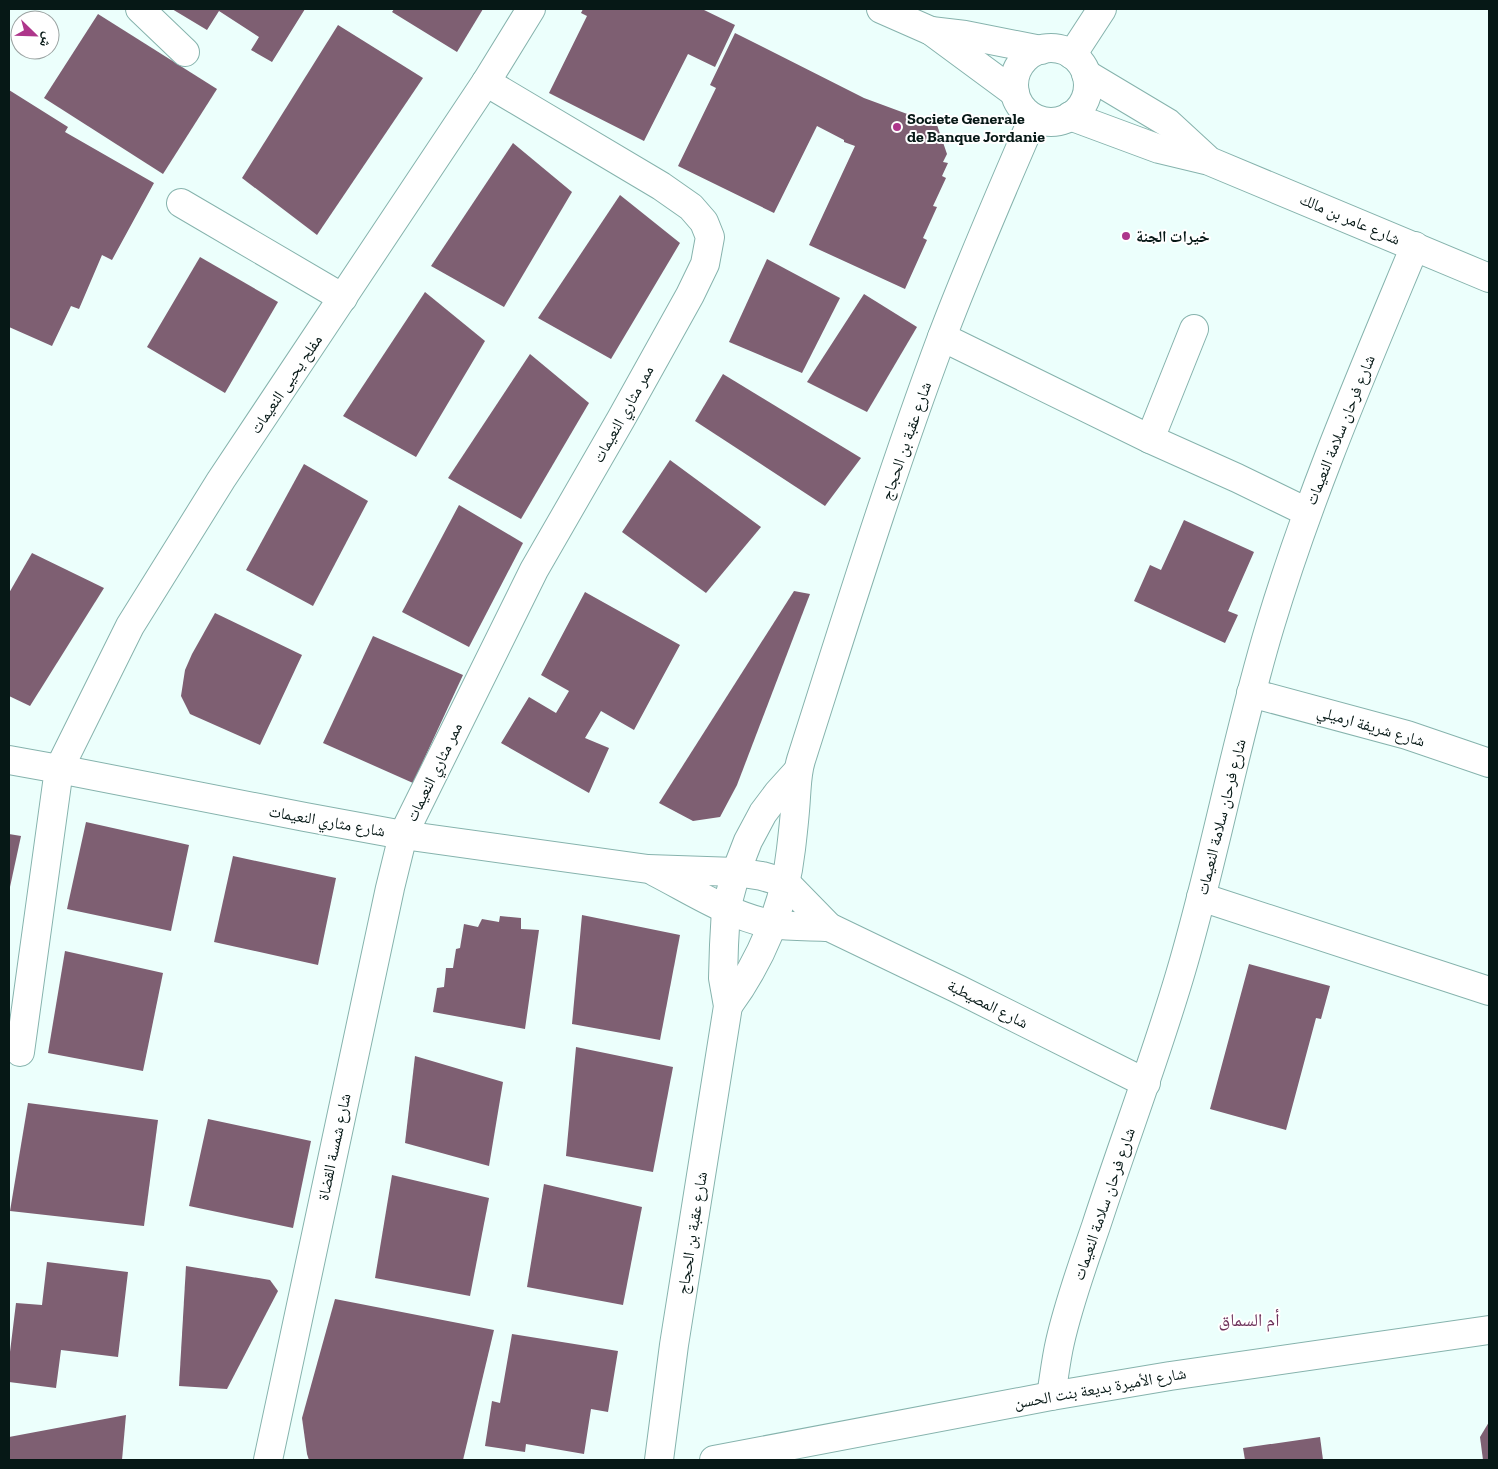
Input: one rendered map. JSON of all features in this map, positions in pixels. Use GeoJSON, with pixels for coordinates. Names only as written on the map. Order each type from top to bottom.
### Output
{"type":"FeatureCollection","features":[{"type":"Feature","properties":{"kind":"street"},"geometry":{"type":"LineString","coordinates":[[140,9],[185,52]]}},
{"type":"Feature","properties":{"kind":"street","name":"مفلح يحيى النعيمات"},"geometry":{"type":"LineString","coordinates":[[20,1052],[59,769],[130,626],[221,480],[486,82],[531,9]]}},
{"type":"Feature","properties":{"kind":"street"},"geometry":{"type":"LineString","coordinates":[[881,9],[931,31],[1015,93]]}},
{"type":"Feature","properties":{"kind":"street"},"geometry":{"type":"LineString","coordinates":[[1079,65],[1102,9]]}},
{"type":"Feature","properties":{"kind":"street"},"geometry":{"type":"LineString","coordinates":[[931,31],[966,35],[1041,50],[1057,50],[1079,65],[1088,86],[1085,99],[1078,110],[1070,116],[1052,122],[1033,118],[1021,107],[1015,93],[1014,84],[1019,66],[1025,59],[1041,50]]}},
{"type":"Feature","properties":{"kind":"street","name":"شارع عامر بن مالك"},"geometry":{"type":"LineString","coordinates":[[1079,65],[1168,123],[1210,161]]}},
{"type":"Feature","properties":{"kind":"street","name":"ممر مثاري النعيمات"},"geometry":{"type":"LineString","coordinates":[[403,834],[534,570],[690,295],[705,264],[710,237],[704,222],[690,207],[661,186],[486,82]]}},
{"type":"Feature","properties":{"kind":"street","name":"شارع عامر بن مالك"},"geometry":{"type":"LineString","coordinates":[[1070,116],[1159,149],[1210,161],[1489,278]]}},
{"type":"Feature","properties":{"kind":"street","name":"شارع عقبة بن الحجاج"},"geometry":{"type":"LineString","coordinates":[[728,1006],[743,985],[773,924],[786,884],[794,828],[797,772],[870,543],[942,337],[994,207],[1033,118]]}},
{"type":"Feature","properties":{"kind":"street"},"geometry":{"type":"LineString","coordinates":[[181,203],[343,298]]}},
{"type":"Feature","properties":{"kind":"street","name":"شارع فرحان سلامة النعيمات"},"geometry":{"type":"LineString","coordinates":[[1051,1396],[1059,1344],[1074,1291],[1146,1083],[1180,977],[1251,693],[1271,624],[1308,512],[1356,388],[1415,246]]}},
{"type":"Feature","properties":{"kind":"street"},"geometry":{"type":"LineString","coordinates":[[1150,439],[1194,329]]}},
{"type":"Feature","properties":{"kind":"street"},"geometry":{"type":"LineString","coordinates":[[942,337],[1150,439],[1308,512]]}},
{"type":"Feature","properties":{"kind":"street","name":"شارع شريفة ارميلي"},"geometry":{"type":"LineString","coordinates":[[1251,693],[1407,735],[1489,763]]}},
{"type":"Feature","properties":{"kind":"street","name":"شارع مثاري النعيمات"},"geometry":{"type":"LineString","coordinates":[[9,760],[403,834],[648,869],[736,872],[762,876],[786,884]]}},
{"type":"Feature","properties":{"kind":"street","name":"شارع عقبة بن الحجاج"},"geometry":{"type":"LineString","coordinates":[[659,1460],[674,1345],[728,1006],[723,978],[726,909],[736,872],[748,841],[763,813],[797,772]]}},
{"type":"Feature","properties":{"kind":"street","name":"شارع شمسة القضاة"},"geometry":{"type":"LineString","coordinates":[[268,1460],[375,956],[403,834]]}},
{"type":"Feature","properties":{"kind":"street","name":"شارع مثاري النعيمات"},"geometry":{"type":"LineString","coordinates":[[648,869],[726,909],[773,924]]}},
{"type":"Feature","properties":{"kind":"street","name":"شارع المصيطبة"},"geometry":{"type":"LineString","coordinates":[[786,884],[829,927],[1146,1083]]}},
{"type":"Feature","properties":{"kind":"street"},"geometry":{"type":"LineString","coordinates":[[1201,897],[1489,992]]}},
{"type":"Feature","properties":{"kind":"street","name":"شارع المصيطبة"},"geometry":{"type":"LineString","coordinates":[[773,924],[829,927]]}},
{"type":"Feature","properties":{"kind":"street","name":"شارع الأميرة بديعة بنت الحسن"},"geometry":{"type":"LineString","coordinates":[[714,1460],[1051,1396],[1170,1376],[1489,1330]]}},
{"type":"Feature","properties":{"kind":"building"},"geometry":{"type":"Polygon","coordinates":[[[172,9],[305,9],[272,62],[251,50],[259,37],[219,11],[207,30],[172,9]]]}},
{"type":"Feature","properties":{"kind":"building"},"geometry":{"type":"Polygon","coordinates":[[[394,9],[483,9],[457,52],[392,12],[394,9]]]}},
{"type":"Feature","properties":{"kind":"building"},"geometry":{"type":"Polygon","coordinates":[[[583,9],[702,9],[735,25],[715,67],[688,54],[644,141],[549,93],[587,16],[581,13],[583,9]]]}},
{"type":"Feature","properties":{"kind":"building"},"geometry":{"type":"Polygon","coordinates":[[[98,14],[217,89],[163,174],[44,98],[98,14]]]}},
{"type":"Feature","properties":{"kind":"building"},"geometry":{"type":"Polygon","coordinates":[[[338,25],[423,78],[317,235],[242,178],[338,25]]]}},
{"type":"Feature","properties":{"kind":"building"},"geometry":{"type":"Polygon","coordinates":[[[735,33],[864,98],[937,125],[947,154],[943,162],[948,163],[942,176],[946,178],[933,206],[937,207],[923,238],[927,240],[905,289],[809,245],[855,146],[844,142],[844,140],[817,126],[774,213],[678,166],[716,88],[710,85],[735,33]]]}},
{"type":"Feature","properties":{"kind":"building"},"geometry":{"type":"Polygon","coordinates":[[[9,90],[68,127],[65,132],[154,183],[112,260],[102,255],[79,309],[71,306],[52,346],[9,327],[9,90]]]}},
{"type":"Feature","properties":{"kind":"building"},"geometry":{"type":"Polygon","coordinates":[[[513,143],[572,192],[504,307],[431,266],[513,143]]]}},
{"type":"Feature","properties":{"kind":"building"},"geometry":{"type":"Polygon","coordinates":[[[620,195],[680,243],[611,359],[538,318],[620,195]]]}},
{"type":"Feature","properties":{"kind":"building"},"geometry":{"type":"Polygon","coordinates":[[[200,257],[278,302],[225,393],[147,347],[200,257]]]}},
{"type":"Feature","properties":{"kind":"building"},"geometry":{"type":"Polygon","coordinates":[[[767,259],[840,298],[802,373],[729,342],[767,259]]]}},
{"type":"Feature","properties":{"kind":"building"},"geometry":{"type":"Polygon","coordinates":[[[425,292],[485,341],[416,457],[343,416],[425,292]]]}},
{"type":"Feature","properties":{"kind":"building"},"geometry":{"type":"Polygon","coordinates":[[[864,294],[917,327],[867,412],[807,382],[864,294]]]}},
{"type":"Feature","properties":{"kind":"building"},"geometry":{"type":"Polygon","coordinates":[[[530,354],[589,403],[521,519],[448,478],[530,354]]]}},
{"type":"Feature","properties":{"kind":"building"},"geometry":{"type":"Polygon","coordinates":[[[723,374],[861,458],[825,506],[695,421],[723,374]]]}},
{"type":"Feature","properties":{"kind":"building"},"geometry":{"type":"Polygon","coordinates":[[[670,460],[761,527],[706,593],[622,532],[670,460]]]}},
{"type":"Feature","properties":{"kind":"building"},"geometry":{"type":"Polygon","coordinates":[[[304,464],[368,501],[313,606],[246,570],[304,464]]]}},
{"type":"Feature","properties":{"kind":"building"},"geometry":{"type":"Polygon","coordinates":[[[459,505],[523,543],[469,647],[402,612],[459,505]]]}},
{"type":"Feature","properties":{"kind":"building"},"geometry":{"type":"Polygon","coordinates":[[[1184,520],[1254,552],[1228,611],[1238,615],[1225,643],[1134,601],[1150,565],[1161,570],[1184,520]]]}},
{"type":"Feature","properties":{"kind":"building"},"geometry":{"type":"Polygon","coordinates":[[[32,553],[104,588],[30,706],[9,696],[9,593],[32,553]]]}},
{"type":"Feature","properties":{"kind":"building"},"geometry":{"type":"Polygon","coordinates":[[[794,591],[810,594],[737,785],[720,817],[693,821],[659,803],[794,591]]]}},
{"type":"Feature","properties":{"kind":"building"},"geometry":{"type":"Polygon","coordinates":[[[585,592],[680,645],[634,730],[601,711],[585,738],[609,748],[589,793],[501,743],[529,697],[556,713],[569,691],[541,675],[585,592]]]}},
{"type":"Feature","properties":{"kind":"building"},"geometry":{"type":"Polygon","coordinates":[[[215,613],[302,655],[260,745],[190,714],[181,696],[185,670],[215,613]]]}},
{"type":"Feature","properties":{"kind":"building"},"geometry":{"type":"Polygon","coordinates":[[[373,636],[463,675],[413,783],[323,743],[373,636]]]}},
{"type":"Feature","properties":{"kind":"building"},"geometry":{"type":"Polygon","coordinates":[[[86,822],[189,845],[171,931],[67,909],[86,822]]]}},
{"type":"Feature","properties":{"kind":"building"},"geometry":{"type":"Polygon","coordinates":[[[9,834],[21,836],[10,887],[9,887],[9,834]]]}},
{"type":"Feature","properties":{"kind":"building"},"geometry":{"type":"Polygon","coordinates":[[[233,856],[336,878],[318,965],[214,942],[233,856]]]}},
{"type":"Feature","properties":{"kind":"building"},"geometry":{"type":"Polygon","coordinates":[[[582,915],[680,935],[660,1040],[572,1024],[582,915]]]}},
{"type":"Feature","properties":{"kind":"building"},"geometry":{"type":"Polygon","coordinates":[[[500,916],[521,918],[521,929],[539,930],[525,1029],[433,1012],[437,988],[444,987],[446,968],[453,968],[456,949],[460,948],[464,924],[478,927],[482,919],[499,922],[500,916]]]}},
{"type":"Feature","properties":{"kind":"building"},"geometry":{"type":"Polygon","coordinates":[[[65,951],[163,973],[143,1071],[48,1053],[65,951]]]}},
{"type":"Feature","properties":{"kind":"building"},"geometry":{"type":"Polygon","coordinates":[[[1249,964],[1330,986],[1321,1019],[1316,1018],[1286,1130],[1210,1109],[1249,964]]]}},
{"type":"Feature","properties":{"kind":"building"},"geometry":{"type":"Polygon","coordinates":[[[576,1047],[673,1067],[653,1172],[566,1156],[576,1047]]]}},
{"type":"Feature","properties":{"kind":"building"},"geometry":{"type":"Polygon","coordinates":[[[415,1056],[503,1082],[489,1166],[405,1143],[415,1056]]]}},
{"type":"Feature","properties":{"kind":"building"},"geometry":{"type":"Polygon","coordinates":[[[28,1103],[158,1120],[144,1226],[10,1211],[28,1103]]]}},
{"type":"Feature","properties":{"kind":"building"},"geometry":{"type":"Polygon","coordinates":[[[208,1119],[311,1141],[293,1228],[189,1206],[208,1119]]]}},
{"type":"Feature","properties":{"kind":"building"},"geometry":{"type":"Polygon","coordinates":[[[392,1175],[489,1198],[470,1296],[375,1278],[392,1175]]]}},
{"type":"Feature","properties":{"kind":"building"},"geometry":{"type":"Polygon","coordinates":[[[544,1184],[642,1207],[623,1305],[527,1287],[544,1184]]]}},
{"type":"Feature","properties":{"kind":"building"},"geometry":{"type":"Polygon","coordinates":[[[47,1262],[128,1272],[118,1357],[61,1350],[56,1388],[9,1382],[9,1360],[16,1303],[42,1305],[47,1262]]]}},
{"type":"Feature","properties":{"kind":"building"},"geometry":{"type":"Polygon","coordinates":[[[186,1266],[270,1280],[278,1291],[227,1389],[179,1386],[186,1266]]]}},
{"type":"Feature","properties":{"kind":"building"},"geometry":{"type":"Polygon","coordinates":[[[335,1299],[494,1330],[463,1460],[309,1460],[302,1418],[335,1299]]]}},
{"type":"Feature","properties":{"kind":"building"},"geometry":{"type":"Polygon","coordinates":[[[512,1334],[618,1351],[608,1412],[591,1409],[584,1454],[526,1444],[525,1452],[485,1446],[492,1401],[500,1403],[512,1334]]]}},
{"type":"Feature","properties":{"kind":"building"},"geometry":{"type":"Polygon","coordinates":[[[126,1415],[122,1460],[9,1460],[9,1437],[126,1415]]]}},
{"type":"Feature","properties":{"kind":"building"},"geometry":{"type":"Polygon","coordinates":[[[1489,1422],[1489,1460],[1483,1460],[1480,1437],[1489,1422]]]}},
{"type":"Feature","properties":{"kind":"building"},"geometry":{"type":"Polygon","coordinates":[[[1320,1437],[1323,1460],[1245,1460],[1243,1448],[1320,1437]]]}},
{"type":"Feature","properties":{"kind":"place","name":"Societe Generale de Banque Jordanie"},"geometry":{"type":"Point","coordinates":[897,127]}},
{"type":"Feature","properties":{"kind":"place","name":"خيرات الجنة"},"geometry":{"type":"Point","coordinates":[1126,236]}},
{"type":"Feature","properties":{"kind":"district","name":"أم السماق"},"geometry":{"type":"Point","coordinates":[1249,1320]}}]}
